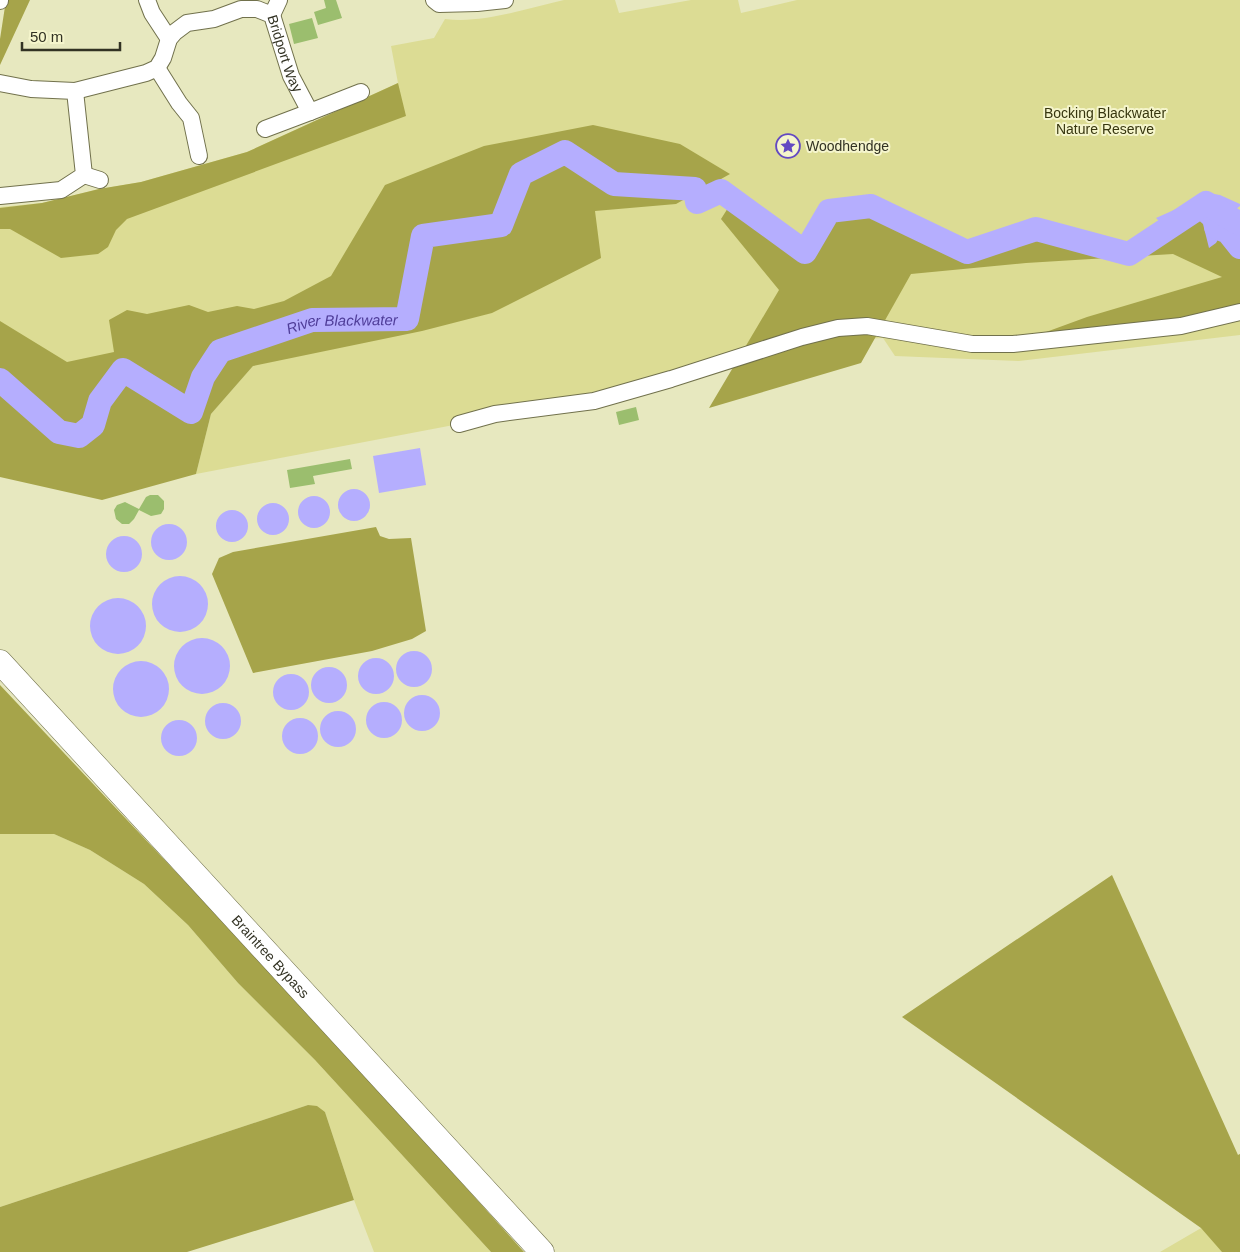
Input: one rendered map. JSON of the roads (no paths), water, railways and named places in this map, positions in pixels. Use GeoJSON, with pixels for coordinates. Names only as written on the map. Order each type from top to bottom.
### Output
{"type":"FeatureCollection","features":[{"type":"Feature","properties":{"kind":"highway","name":"Braintree Bypass"},"geometry":{"type":"LineString","coordinates":[[0,662],[542,1252]]}},
{"type":"Feature","properties":{"kind":"street"},"geometry":{"type":"LineString","coordinates":[[147,0],[152,13],[169,39]]}},
{"type":"Feature","properties":{"kind":"street"},"geometry":{"type":"LineString","coordinates":[[272,15],[279,0]]}},
{"type":"Feature","properties":{"kind":"street"},"geometry":{"type":"LineString","coordinates":[[434,0],[439,4],[505,0]]}},
{"type":"Feature","properties":{"kind":"street","name":"Bridport Way"},"geometry":{"type":"LineString","coordinates":[[157,68],[169,39],[187,23],[214,19],[241,9],[257,9],[272,15],[290,76],[310,112]]}},
{"type":"Feature","properties":{"kind":"street"},"geometry":{"type":"LineString","coordinates":[[0,83],[31,89],[75,91],[146,73],[157,68],[191,118],[199,156]]}},
{"type":"Feature","properties":{"kind":"street"},"geometry":{"type":"LineString","coordinates":[[75,91],[84,175]]}},
{"type":"Feature","properties":{"kind":"street"},"geometry":{"type":"LineString","coordinates":[[265,129],[361,92]]}},
{"type":"Feature","properties":{"kind":"street"},"geometry":{"type":"LineString","coordinates":[[84,175],[100,180]]}},
{"type":"Feature","properties":{"kind":"street"},"geometry":{"type":"LineString","coordinates":[[0,196],[61,190],[84,175]]}},
{"type":"Feature","properties":{"kind":"street"},"geometry":{"type":"LineString","coordinates":[[460,424],[495,414],[594,401],[671,379],[802,337],[838,328],[866,326],[972,344],[1012,344],[1181,326],[1240,312]]}},
{"type":"Feature","properties":{"kind":"waterway","name":"River Blackwater"},"geometry":{"type":"LineString","coordinates":[[0,380],[59,432],[79,436],[93,425],[100,401],[123,370],[191,412],[203,377],[220,351],[312,320],[407,319],[423,236],[501,225],[521,174],[565,152],[614,184],[695,189],[697,202],[721,191],[805,252],[829,211],[871,206],[967,252],[1036,229],[1129,254],[1206,203],[1240,224]]}},
{"type":"Feature","properties":{"kind":"waterway"},"geometry":{"type":"LineString","coordinates":[[1216,227],[1228,232],[1240,247]]}},
{"type":"Feature","properties":{"kind":"place","name":"Woodhendge"},"geometry":{"type":"Point","coordinates":[788,146]}},
{"type":"Feature","properties":{"kind":"park label","name":"Bocking Blackwater Nature Reserve"},"geometry":{"type":"Point","coordinates":[1105,122]}}]}
